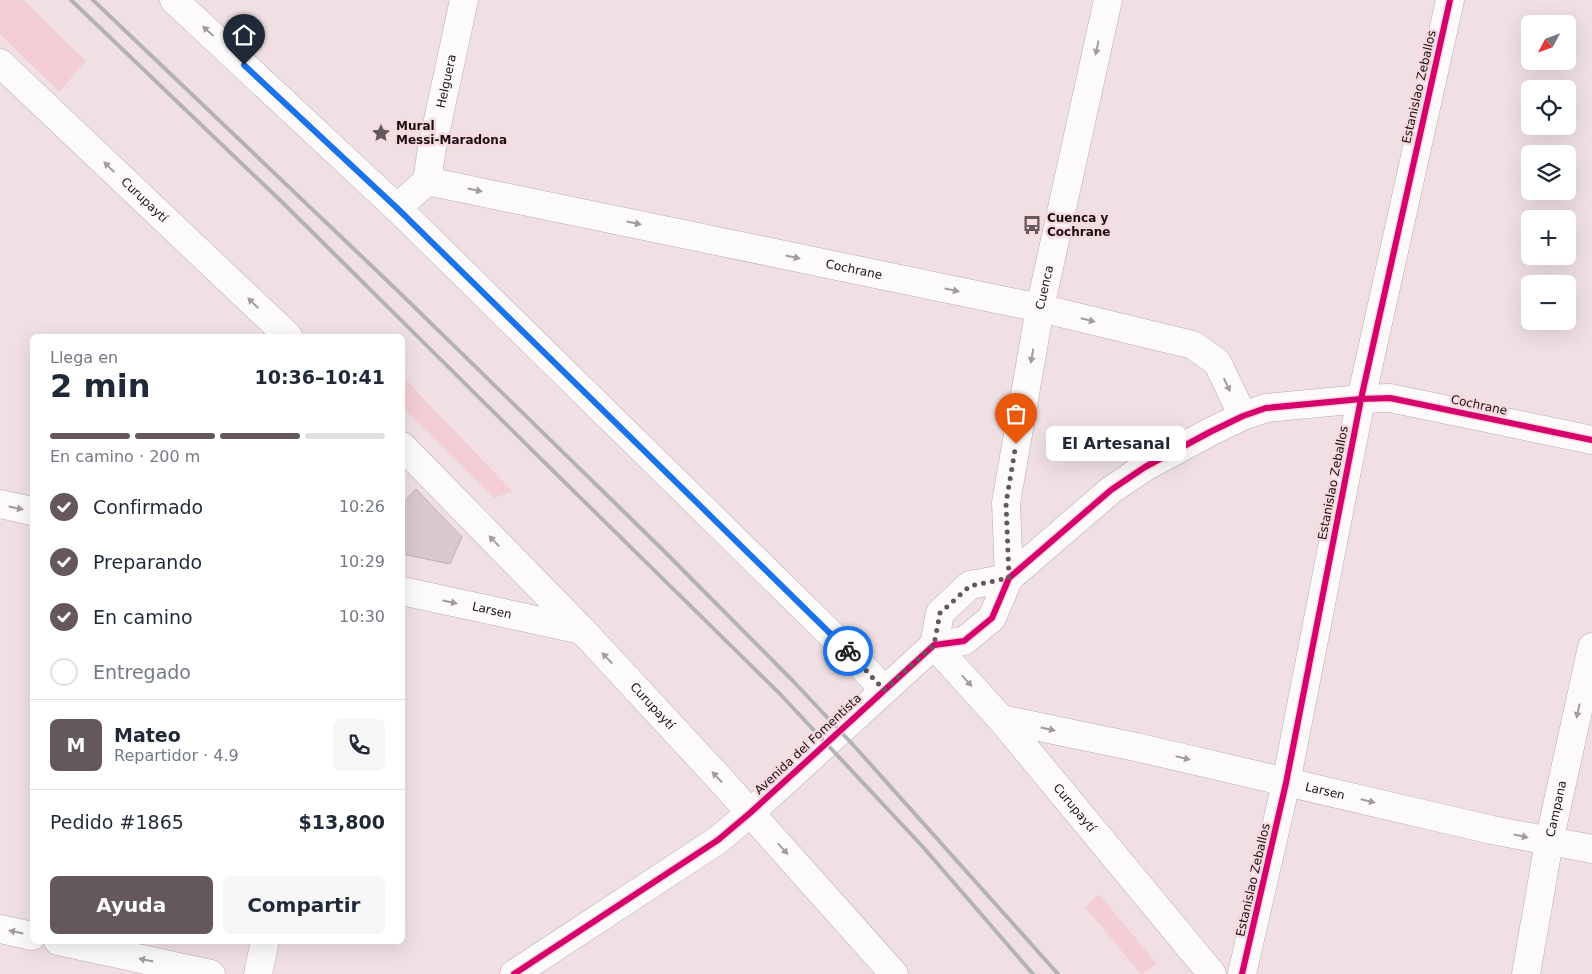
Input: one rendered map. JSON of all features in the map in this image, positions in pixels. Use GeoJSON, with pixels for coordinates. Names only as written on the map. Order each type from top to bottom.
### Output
{"type":"FeatureCollection","features":[{"type":"Feature","properties":{"kind":"street"},"geometry":{"type":"LineString","coordinates":[[174,0],[397,208],[850,653],[884,690]]}},
{"type":"Feature","properties":{"kind":"street","name":"Helguera"},"geometry":{"type":"LineString","coordinates":[[427,181],[432,148],[464,0]]}},
{"type":"Feature","properties":{"kind":"street","name":"Cuenca"},"geometry":{"type":"LineString","coordinates":[[1009,578],[1006,503],[1040,308],[1108,0]]}},
{"type":"Feature","properties":{"kind":"street","name":"Estanislao Zeballos"},"geometry":{"type":"LineString","coordinates":[[1243,973],[1286,783],[1361,399],[1450,0]]}},
{"type":"Feature","properties":{"kind":"street","name":"Curupaytí"},"geometry":{"type":"LineString","coordinates":[[0,63],[286,334]]}},
{"type":"Feature","properties":{"kind":"street"},"geometry":{"type":"LineString","coordinates":[[0,85],[30,92]]}},
{"type":"Feature","properties":{"kind":"street"},"geometry":{"type":"LineString","coordinates":[[397,208],[427,181]]}},
{"type":"Feature","properties":{"kind":"street","name":"Cochrane"},"geometry":{"type":"LineString","coordinates":[[427,181],[1040,308],[1193,345],[1217,362],[1243,416]]}},
{"type":"Feature","properties":{"kind":"street","name":"Cochrane"},"geometry":{"type":"LineString","coordinates":[[1361,399],[1390,398],[1592,440]]}},
{"type":"Feature","properties":{"kind":"street"},"geometry":{"type":"LineString","coordinates":[[1009,578],[970,586],[940,613],[934,645],[964,641],[992,618],[1009,578],[1111,490],[1145,467],[1210,432],[1243,416],[1266,408],[1361,399]]}},
{"type":"Feature","properties":{"kind":"street","name":"Curupaytí"},"geometry":{"type":"LineString","coordinates":[[405,449],[582,630],[894,974]]}},
{"type":"Feature","properties":{"kind":"street"},"geometry":{"type":"LineString","coordinates":[[0,504],[30,511]]}},
{"type":"Feature","properties":{"kind":"street","name":"Larsen"},"geometry":{"type":"LineString","coordinates":[[405,592],[582,630]]}},
{"type":"Feature","properties":{"kind":"street","name":"Curupaytí"},"geometry":{"type":"LineString","coordinates":[[934,645],[1000,719],[1212,974]]}},
{"type":"Feature","properties":{"kind":"street","name":"Avenida del Fomentista"},"geometry":{"type":"LineString","coordinates":[[514,974],[718,840],[934,645]]}},
{"type":"Feature","properties":{"kind":"street","name":"Campana"},"geometry":{"type":"LineString","coordinates":[[1526,974],[1549,842],[1592,647]]}},
{"type":"Feature","properties":{"kind":"street","name":"Larsen"},"geometry":{"type":"LineString","coordinates":[[1000,719],[1136,747],[1286,783],[1592,850]]}},
{"type":"Feature","properties":{"kind":"street"},"geometry":{"type":"LineString","coordinates":[[0,929],[30,936]]}},
{"type":"Feature","properties":{"kind":"street"},"geometry":{"type":"LineString","coordinates":[[72,944],[211,974]]}},
{"type":"Feature","properties":{"kind":"street"},"geometry":{"type":"LineString","coordinates":[[258,974],[264,944]]}},
{"type":"Feature","properties":{"kind":"shaded area"},"geometry":{"type":"Polygon","coordinates":[[[0,0],[24,0],[86,61],[59,92],[0,34],[0,0]]]}},
{"type":"Feature","properties":{"kind":"shaded area"},"geometry":{"type":"Polygon","coordinates":[[[407,381],[512,491],[494,498],[405,410],[405,382],[407,381]]]}},
{"type":"Feature","properties":{"kind":"shaded area"},"geometry":{"type":"Polygon","coordinates":[[[1099,894],[1157,964],[1141,974],[1085,907],[1099,894]]]}},
{"type":"Feature","properties":{"kind":"building"},"geometry":{"type":"Polygon","coordinates":[[[416,489],[462,537],[450,564],[405,555],[405,501],[416,489]]]}},
{"type":"Feature","properties":{"kind":"railway"},"geometry":{"type":"LineString","coordinates":[[71,0],[283,203],[780,694],[923,847],[1033,974]]}},
{"type":"Feature","properties":{"kind":"railway"},"geometry":{"type":"LineString","coordinates":[[93,0],[400,293],[662,549],[793,681],[856,748],[1058,974]]}},
{"type":"Feature","properties":{"kind":"cycle path"},"geometry":{"type":"LineString","coordinates":[[1242,974],[1286,783],[1361,399],[1450,0]]}},
{"type":"Feature","properties":{"kind":"cycle path"},"geometry":{"type":"LineString","coordinates":[[514,974],[718,840],[934,645],[964,641],[992,618],[1009,578],[1111,490],[1145,467],[1210,432],[1243,416],[1266,408],[1390,398],[1592,440]]}},
{"type":"Feature","properties":{"kind":"way so far"},"geometry":{"type":"LineString","coordinates":[[848,651],[884,690],[934,645],[940,613],[970,586],[1009,578],[1006,503],[1016,444]]}},
{"type":"Feature","properties":{"kind":"place","name":"Mural Messi-Maradona"},"geometry":{"type":"Point","coordinates":[381,133]}},
{"type":"Feature","properties":{"kind":"place","name":"Cuenca y Cochrane"},"geometry":{"type":"Point","coordinates":[1032,225]}},
{"type":"Feature","properties":{"kind":"place","name":"El Artesanal"},"geometry":{"type":"Point","coordinates":[1016,444]}},
{"type":"Feature","properties":{"kind":"route"},"geometry":{"type":"LineString","coordinates":[[244,65],[397,208],[848,651]]}}]}
